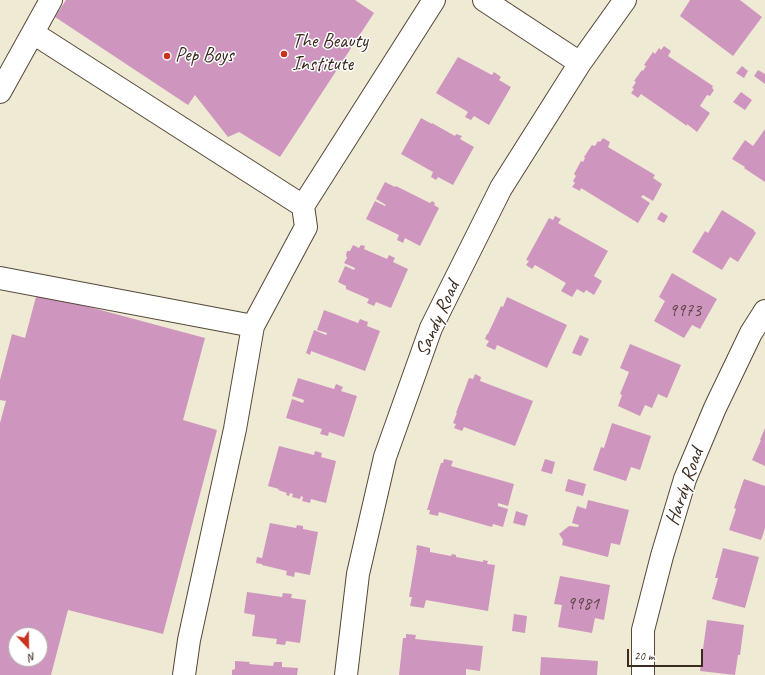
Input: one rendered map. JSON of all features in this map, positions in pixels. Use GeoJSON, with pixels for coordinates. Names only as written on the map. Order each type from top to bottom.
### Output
{"type":"FeatureCollection","features":[{"type":"Feature","properties":{"kind":"street"},"geometry":{"type":"LineString","coordinates":[[0,92],[51,0]]}},
{"type":"Feature","properties":{"kind":"street"},"geometry":{"type":"LineString","coordinates":[[184,675],[189,640],[234,429],[253,326],[306,227],[303,206],[434,0]]}},
{"type":"Feature","properties":{"kind":"street"},"geometry":{"type":"LineString","coordinates":[[484,0],[580,63]]}},
{"type":"Feature","properties":{"kind":"street","name":"Sandy Road"},"geometry":{"type":"LineString","coordinates":[[346,675],[358,574],[385,457],[431,328],[501,188],[580,63],[625,0]]}},
{"type":"Feature","properties":{"kind":"street"},"geometry":{"type":"LineString","coordinates":[[33,33],[303,206]]}},
{"type":"Feature","properties":{"kind":"street"},"geometry":{"type":"LineString","coordinates":[[1,284],[253,326]]}},
{"type":"Feature","properties":{"kind":"street","name":"Hardy Road"},"geometry":{"type":"LineString","coordinates":[[643,675],[643,630],[662,556],[685,479],[718,401],[751,333],[765,311]]}},
{"type":"Feature","properties":{"kind":"building"},"geometry":{"type":"Polygon","coordinates":[[[66,0],[355,0],[374,13],[280,157],[239,132],[228,137],[195,95],[188,105],[55,17],[66,0]]]}},
{"type":"Feature","properties":{"kind":"building"},"geometry":{"type":"Polygon","coordinates":[[[690,0],[740,0],[762,17],[733,56],[680,16],[690,0]]]}},
{"type":"Feature","properties":{"kind":"building"},"geometry":{"type":"Polygon","coordinates":[[[664,46],[671,51],[668,56],[713,86],[712,88],[714,90],[710,96],[707,95],[700,106],[710,113],[697,132],[641,94],[638,98],[631,93],[636,82],[634,81],[642,70],[643,71],[646,66],[644,65],[653,52],[655,54],[659,48],[661,50],[664,46]]]}},
{"type":"Feature","properties":{"kind":"building"},"geometry":{"type":"Polygon","coordinates":[[[458,57],[492,75],[494,72],[501,77],[499,80],[511,87],[489,125],[474,116],[471,120],[465,117],[468,112],[436,93],[458,57]]]}},
{"type":"Feature","properties":{"kind":"building"},"geometry":{"type":"Polygon","coordinates":[[[742,66],[748,71],[744,78],[736,73],[742,66]]]}},
{"type":"Feature","properties":{"kind":"building"},"geometry":{"type":"Polygon","coordinates":[[[758,70],[765,74],[765,84],[754,76],[758,70]]]}},
{"type":"Feature","properties":{"kind":"building"},"geometry":{"type":"Polygon","coordinates":[[[741,92],[752,100],[745,110],[733,102],[741,92]]]}},
{"type":"Feature","properties":{"kind":"building"},"geometry":{"type":"Polygon","coordinates":[[[421,118],[455,136],[456,134],[462,136],[460,139],[474,147],[453,185],[438,177],[436,180],[431,177],[433,172],[401,154],[421,118]]]}},
{"type":"Feature","properties":{"kind":"building"},"geometry":{"type":"Polygon","coordinates":[[[765,129],[765,182],[732,159],[745,140],[753,146],[765,129]]]}},
{"type":"Feature","properties":{"kind":"building"},"geometry":{"type":"Polygon","coordinates":[[[603,138],[610,142],[608,147],[655,175],[653,178],[662,184],[653,201],[643,195],[641,197],[650,203],[638,223],[581,188],[580,191],[572,187],[575,183],[573,181],[576,176],[574,174],[581,161],[583,162],[584,157],[592,145],[595,146],[598,141],[600,142],[603,138]]]}},
{"type":"Feature","properties":{"kind":"building"},"geometry":{"type":"Polygon","coordinates":[[[385,182],[430,203],[432,201],[435,203],[434,205],[439,208],[420,246],[405,238],[403,243],[397,240],[399,235],[366,219],[375,201],[385,206],[386,205],[376,199],[385,182]]]}},
{"type":"Feature","properties":{"kind":"building"},"geometry":{"type":"Polygon","coordinates":[[[722,210],[754,230],[756,233],[738,262],[730,257],[722,270],[692,252],[705,231],[708,233],[722,210]]]}},
{"type":"Feature","properties":{"kind":"building"},"geometry":{"type":"Polygon","coordinates":[[[661,212],[668,216],[664,223],[657,219],[661,212]]]}},
{"type":"Feature","properties":{"kind":"building"},"geometry":{"type":"Polygon","coordinates":[[[555,216],[561,219],[558,223],[608,251],[594,276],[602,281],[594,295],[586,290],[584,293],[577,289],[572,297],[561,291],[566,283],[535,265],[532,269],[526,265],[529,261],[526,260],[549,218],[553,220],[555,216]]]}},
{"type":"Feature","properties":{"kind":"building"},"geometry":{"type":"Polygon","coordinates":[[[353,245],[359,248],[361,245],[365,246],[364,249],[387,259],[389,255],[395,258],[393,262],[408,269],[391,308],[376,302],[374,306],[367,303],[369,299],[346,289],[346,286],[338,282],[345,266],[354,270],[355,268],[344,263],[347,258],[347,251],[350,251],[353,245]]]}},
{"type":"Feature","properties":{"kind":"building"},"geometry":{"type":"Polygon","coordinates":[[[672,273],[717,299],[700,329],[692,325],[684,338],[654,321],[665,301],[659,297],[672,273]]]}},
{"type":"Feature","properties":{"kind":"building"},"geometry":{"type":"Polygon","coordinates":[[[37,293],[205,338],[183,420],[217,430],[163,634],[68,610],[51,675],[0,675],[0,423],[6,401],[0,400],[0,380],[12,334],[25,338],[37,293]]]}},
{"type":"Feature","properties":{"kind":"building"},"geometry":{"type":"Polygon","coordinates":[[[507,297],[567,325],[547,368],[497,345],[495,350],[486,346],[489,341],[485,339],[487,334],[501,306],[503,307],[507,297]]]}},
{"type":"Feature","properties":{"kind":"building"},"geometry":{"type":"Polygon","coordinates":[[[324,310],[358,323],[360,319],[368,322],[367,326],[380,331],[365,371],[311,351],[310,355],[306,353],[314,330],[326,335],[327,333],[317,330],[324,310]]]}},
{"type":"Feature","properties":{"kind":"building"},"geometry":{"type":"Polygon","coordinates":[[[580,335],[589,339],[581,356],[572,353],[580,335]]]}},
{"type":"Feature","properties":{"kind":"building"},"geometry":{"type":"Polygon","coordinates":[[[630,344],[681,365],[667,398],[658,394],[652,408],[645,405],[640,416],[618,406],[622,395],[620,394],[629,372],[620,368],[630,344]]]}},
{"type":"Feature","properties":{"kind":"building"},"geometry":{"type":"Polygon","coordinates":[[[475,374],[481,377],[480,381],[533,401],[515,446],[464,427],[462,431],[454,428],[456,424],[453,423],[456,413],[469,378],[473,379],[475,374]]]}},
{"type":"Feature","properties":{"kind":"building"},"geometry":{"type":"Polygon","coordinates":[[[298,378],[334,389],[336,384],[343,387],[341,391],[357,396],[344,437],[329,432],[328,436],[320,434],[322,429],[286,418],[292,399],[303,403],[304,400],[292,396],[298,378]]]}},
{"type":"Feature","properties":{"kind":"building"},"geometry":{"type":"Polygon","coordinates":[[[612,423],[651,436],[640,470],[631,467],[626,481],[593,470],[601,447],[604,448],[612,423]]]}},
{"type":"Feature","properties":{"kind":"building"},"geometry":{"type":"Polygon","coordinates":[[[765,428],[765,466],[752,460],[765,428]]]}},
{"type":"Feature","properties":{"kind":"building"},"geometry":{"type":"Polygon","coordinates":[[[279,446],[314,455],[315,451],[322,453],[321,457],[336,461],[326,503],[311,499],[310,503],[302,501],[303,497],[301,496],[300,499],[292,497],[293,494],[290,493],[289,496],[286,495],[287,493],[278,490],[279,489],[268,486],[279,446]]]}},
{"type":"Feature","properties":{"kind":"building"},"geometry":{"type":"Polygon","coordinates":[[[444,459],[453,461],[451,466],[514,484],[508,506],[498,503],[498,506],[508,509],[503,527],[493,524],[492,527],[439,512],[438,516],[429,514],[430,510],[427,510],[441,463],[443,463],[444,459]]]}},
{"type":"Feature","properties":{"kind":"building"},"geometry":{"type":"Polygon","coordinates":[[[545,459],[555,462],[552,474],[541,471],[545,459]]]}},
{"type":"Feature","properties":{"kind":"building"},"geometry":{"type":"Polygon","coordinates":[[[568,479],[586,484],[583,496],[565,491],[568,479]]]}},
{"type":"Feature","properties":{"kind":"building"},"geometry":{"type":"Polygon","coordinates":[[[744,479],[765,486],[765,528],[761,540],[729,530],[736,509],[734,508],[744,479]]]}},
{"type":"Feature","properties":{"kind":"building"},"geometry":{"type":"Polygon","coordinates":[[[588,500],[629,510],[620,545],[611,543],[608,557],[562,545],[563,540],[559,534],[569,526],[578,527],[579,525],[572,523],[577,506],[586,509],[588,500]]]}},
{"type":"Feature","properties":{"kind":"building"},"geometry":{"type":"Polygon","coordinates":[[[516,511],[528,515],[525,526],[513,523],[516,511]]]}},
{"type":"Feature","properties":{"kind":"building"},"geometry":{"type":"Polygon","coordinates":[[[270,523],[296,528],[297,525],[303,526],[303,529],[318,532],[310,575],[295,572],[294,577],[286,575],[287,571],[256,563],[257,557],[262,558],[270,523]]]}},
{"type":"Feature","properties":{"kind":"building"},"geometry":{"type":"Polygon","coordinates":[[[417,545],[430,548],[430,552],[451,556],[452,554],[456,555],[456,557],[483,562],[483,560],[488,561],[487,564],[495,565],[488,611],[426,600],[424,608],[410,606],[412,597],[409,597],[417,545]]]}},
{"type":"Feature","properties":{"kind":"building"},"geometry":{"type":"Polygon","coordinates":[[[723,548],[759,557],[745,608],[712,599],[718,578],[715,578],[723,548]]]}},
{"type":"Feature","properties":{"kind":"building"},"geometry":{"type":"Polygon","coordinates":[[[560,576],[610,585],[604,620],[595,618],[592,633],[558,627],[562,605],[554,604],[560,576]]]}},
{"type":"Feature","properties":{"kind":"building"},"geometry":{"type":"Polygon","coordinates":[[[247,592],[282,597],[283,593],[292,594],[291,598],[306,600],[300,643],[286,641],[285,645],[276,644],[277,639],[252,636],[255,615],[244,613],[247,592]]]}},
{"type":"Feature","properties":{"kind":"building"},"geometry":{"type":"Polygon","coordinates":[[[514,614],[527,616],[525,633],[512,631],[514,614]]]}},
{"type":"Feature","properties":{"kind":"building"},"geometry":{"type":"Polygon","coordinates":[[[707,620],[744,625],[740,655],[738,655],[735,675],[700,671],[707,620]]]}},
{"type":"Feature","properties":{"kind":"building"},"geometry":{"type":"Polygon","coordinates":[[[406,634],[416,635],[415,639],[483,646],[480,671],[466,669],[466,675],[399,675],[403,638],[406,638],[406,634]]]}},
{"type":"Feature","properties":{"kind":"building"},"geometry":{"type":"Polygon","coordinates":[[[541,657],[598,661],[597,675],[540,675],[541,657]]]}},
{"type":"Feature","properties":{"kind":"building"},"geometry":{"type":"Polygon","coordinates":[[[235,661],[273,666],[274,662],[282,662],[282,667],[298,668],[297,675],[232,675],[232,670],[235,669],[235,661]]]}},
{"type":"Feature","properties":{"kind":"place","name":"The Beauty Institute"},"geometry":{"type":"Point","coordinates":[284,54]}},
{"type":"Feature","properties":{"kind":"place","name":"Pep Boys"},"geometry":{"type":"Point","coordinates":[167,56]}}]}
